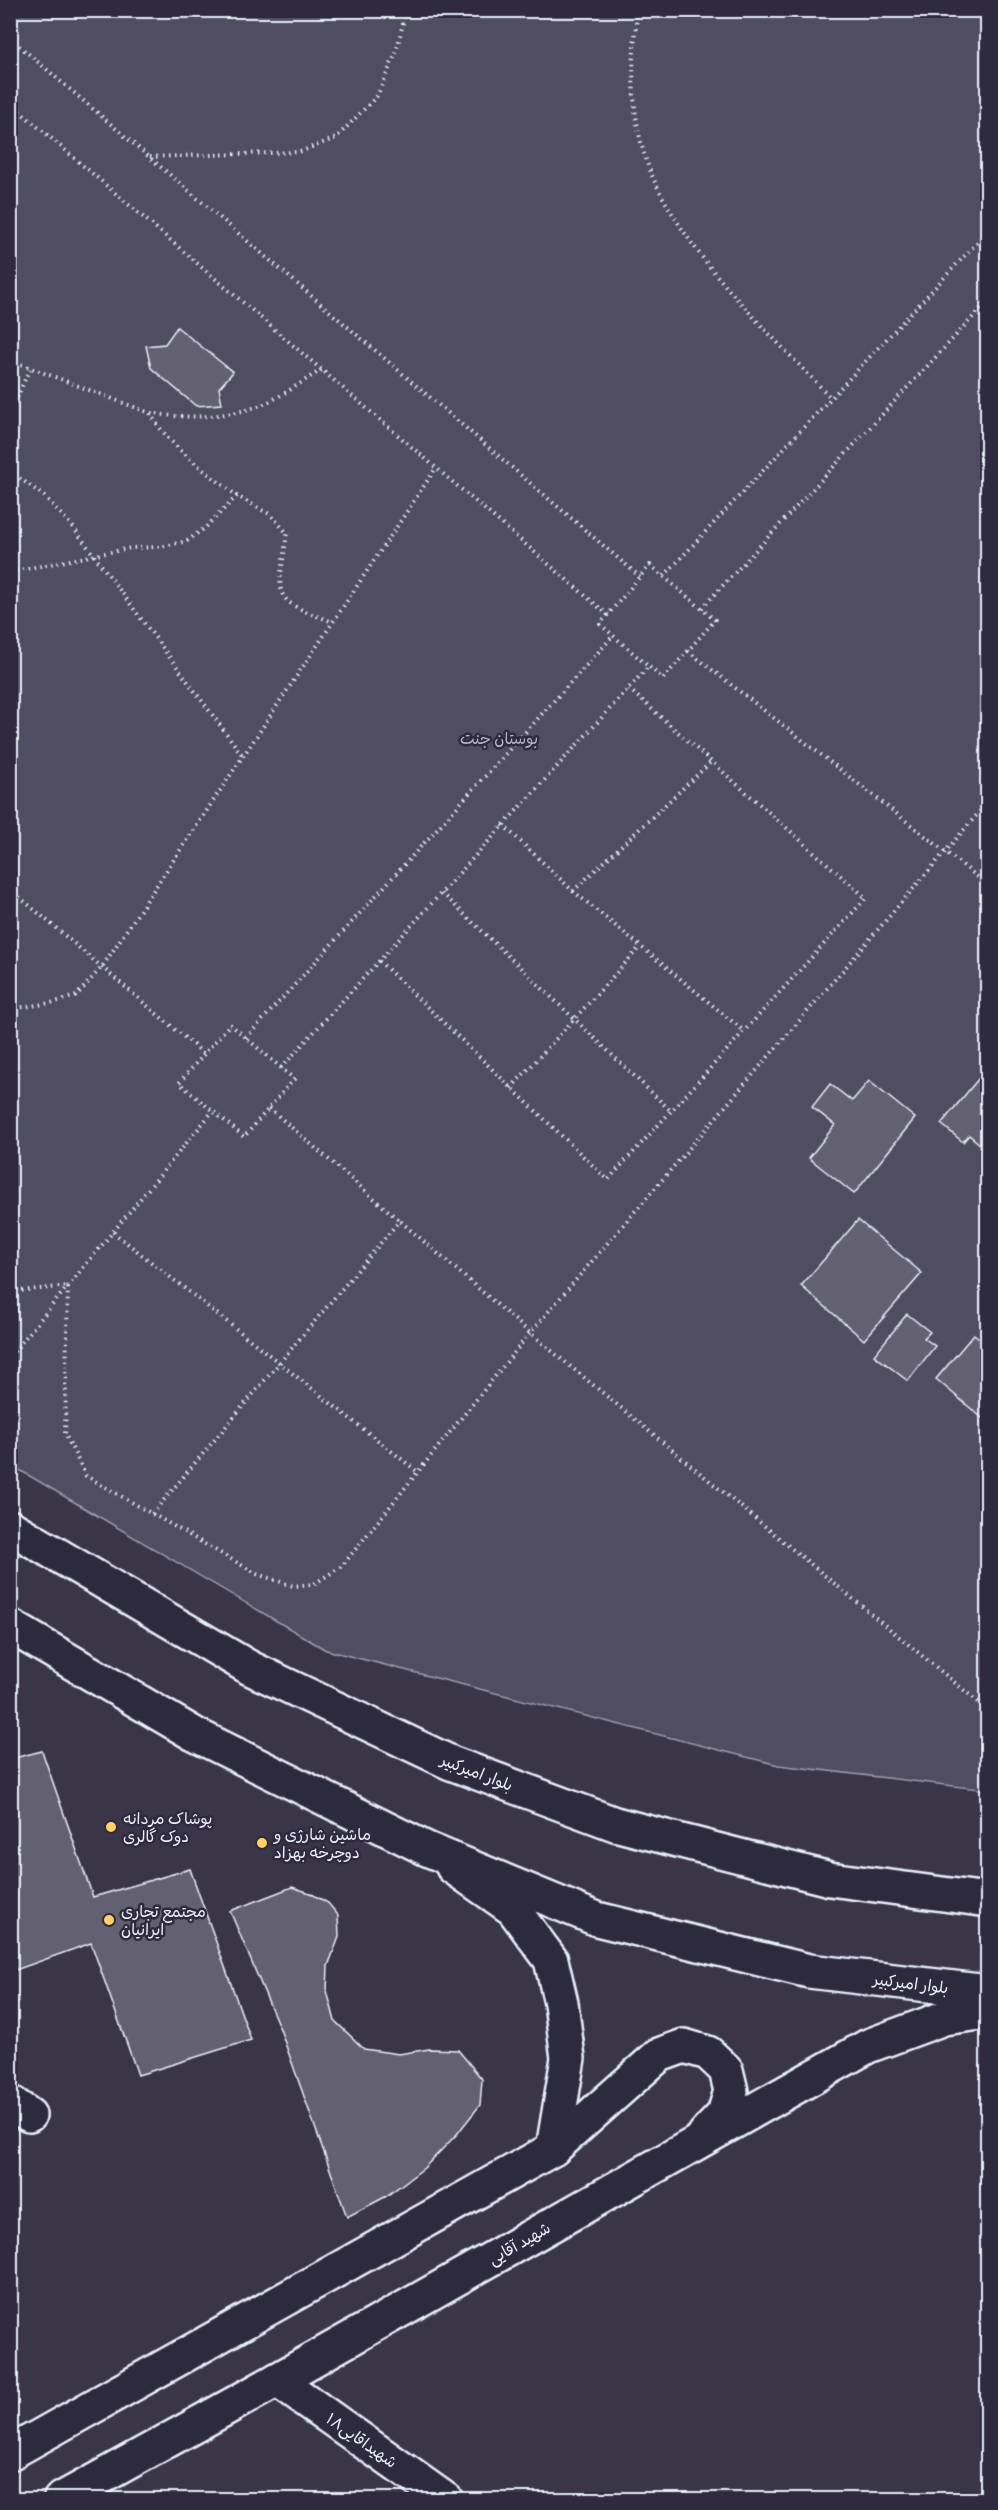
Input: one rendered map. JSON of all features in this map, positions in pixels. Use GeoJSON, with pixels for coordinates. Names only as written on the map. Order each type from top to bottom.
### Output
{"type":"FeatureCollection","features":[{"type":"Feature","properties":{"kind":"main road","name":"بلوار امیرکبیر"},"geometry":{"type":"LineString","coordinates":[[10,1527],[250,1668],[451,1763],[615,1824],[830,1879],[987,1900]]}},
{"type":"Feature","properties":{"kind":"main road","name":"بلوار امیرکبیر"},"geometry":{"type":"LineString","coordinates":[[10,1626],[194,1734],[427,1849],[608,1922],[809,1971],[987,1992]]}},
{"type":"Feature","properties":{"kind":"main road"},"geometry":{"type":"LineString","coordinates":[[427,1849],[513,1910],[550,1960],[561,2003],[568,2058],[553,2149]]}},
{"type":"Feature","properties":{"kind":"main road","name":"شهید آقایی"},"geometry":{"type":"LineString","coordinates":[[60,2499],[277,2380],[868,2046],[944,2018],[987,2012]]}},
{"type":"Feature","properties":{"kind":"main road"},"geometry":{"type":"LineString","coordinates":[[10,2453],[553,2149],[659,2055],[684,2046],[708,2053],[726,2070],[731,2091],[724,2114],[700,2140]]}},
{"type":"Feature","properties":{"kind":"main road","name":"شهیداقایی۱۸"},"geometry":{"type":"LineString","coordinates":[[277,2380],[446,2499]]}},
{"type":"Feature","properties":{"kind":"path"},"geometry":{"type":"LineString","coordinates":[[149,157],[299,152],[336,138],[377,96],[396,52],[406,10]]}},
{"type":"Feature","properties":{"kind":"path"},"geometry":{"type":"LineString","coordinates":[[638,10],[632,53],[635,102],[640,140],[654,180],[682,229],[735,296],[831,398]]}},
{"type":"Feature","properties":{"kind":"path"},"geometry":{"type":"LineString","coordinates":[[10,38],[640,577]]}},
{"type":"Feature","properties":{"kind":"path"},"geometry":{"type":"LineString","coordinates":[[10,103],[608,615]]}},
{"type":"Feature","properties":{"kind":"path"},"geometry":{"type":"LineString","coordinates":[[664,576],[987,231]]}},
{"type":"Feature","properties":{"kind":"path"},"geometry":{"type":"LineString","coordinates":[[702,609],[987,301]]}},
{"type":"Feature","properties":{"kind":"path"},"geometry":{"type":"LineString","coordinates":[[10,360],[150,413],[176,417],[229,413],[262,405],[322,369]]}},
{"type":"Feature","properties":{"kind":"path"},"geometry":{"type":"LineString","coordinates":[[10,414],[30,368]]}},
{"type":"Feature","properties":{"kind":"path"},"geometry":{"type":"LineString","coordinates":[[150,413],[159,428],[180,450],[237,496],[271,515],[287,533],[279,586],[285,600],[299,609],[333,622]]}},
{"type":"Feature","properties":{"kind":"path"},"geometry":{"type":"LineString","coordinates":[[10,1009],[51,1003],[76,996],[102,967],[436,468]]}},
{"type":"Feature","properties":{"kind":"path"},"geometry":{"type":"LineString","coordinates":[[10,471],[44,495],[73,527],[243,756]]}},
{"type":"Feature","properties":{"kind":"path"},"geometry":{"type":"LineString","coordinates":[[10,572],[94,555],[187,541],[237,496]]}},
{"type":"Feature","properties":{"kind":"path"},"geometry":{"type":"LineString","coordinates":[[650,565],[715,620],[663,679],[600,624],[640,577],[650,565]]}},
{"type":"Feature","properties":{"kind":"path"},"geometry":{"type":"LineString","coordinates":[[246,1038],[614,635]]}},
{"type":"Feature","properties":{"kind":"path"},"geometry":{"type":"LineString","coordinates":[[688,651],[987,885]]}},
{"type":"Feature","properties":{"kind":"path"},"geometry":{"type":"LineString","coordinates":[[281,1068],[649,666]]}},
{"type":"Feature","properties":{"kind":"path"},"geometry":{"type":"LineString","coordinates":[[380,961],[608,1180],[744,1032],[866,898],[629,689]]}},
{"type":"Feature","properties":{"kind":"path"},"geometry":{"type":"LineString","coordinates":[[573,891],[711,762]]}},
{"type":"Feature","properties":{"kind":"path"},"geometry":{"type":"LineString","coordinates":[[68,1286],[65,1434],[86,1476],[257,1574],[293,1586],[314,1584],[342,1566],[530,1333],[987,802]]}},
{"type":"Feature","properties":{"kind":"path"},"geometry":{"type":"LineString","coordinates":[[503,825],[573,891],[744,1032]]}},
{"type":"Feature","properties":{"kind":"path"},"geometry":{"type":"LineString","coordinates":[[10,889],[204,1054]]}},
{"type":"Feature","properties":{"kind":"path"},"geometry":{"type":"LineString","coordinates":[[442,893],[671,1111]]}},
{"type":"Feature","properties":{"kind":"path"},"geometry":{"type":"LineString","coordinates":[[511,1088],[640,947]]}},
{"type":"Feature","properties":{"kind":"path"},"geometry":{"type":"LineString","coordinates":[[230,1024],[294,1079],[244,1137],[179,1083],[204,1054],[230,1024]]}},
{"type":"Feature","properties":{"kind":"path"},"geometry":{"type":"LineString","coordinates":[[269,1108],[530,1333],[987,1710]]}},
{"type":"Feature","properties":{"kind":"path"},"geometry":{"type":"LineString","coordinates":[[10,1356],[213,1112]]}},
{"type":"Feature","properties":{"kind":"path"},"geometry":{"type":"LineString","coordinates":[[152,1514],[400,1220]]}},
{"type":"Feature","properties":{"kind":"path"},"geometry":{"type":"LineString","coordinates":[[113,1232],[418,1472]]}},
{"type":"Feature","properties":{"kind":"path"},"geometry":{"type":"LineString","coordinates":[[10,1292],[68,1286]]}},
{"type":"Feature","properties":{"kind":"green space","name":"بوستان جنت"},"geometry":{"type":"Polygon","coordinates":[[[11,11],[987,11],[987,1790],[778,1765],[326,1650],[11,1465],[11,11]]]}},
{"type":"Feature","properties":{"kind":"building"},"geometry":{"type":"Polygon","coordinates":[[[177,327],[233,372],[219,388],[222,404],[196,406],[151,368],[146,346],[165,344],[177,327]]]}},
{"type":"Feature","properties":{"kind":"building"},"geometry":{"type":"Polygon","coordinates":[[[984,1072],[988,1075],[988,1151],[969,1135],[963,1142],[941,1124],[984,1072]]]}},
{"type":"Feature","properties":{"kind":"building"},"geometry":{"type":"Polygon","coordinates":[[[869,1081],[915,1118],[854,1194],[809,1158],[835,1125],[812,1107],[830,1084],[852,1101],[869,1081]]]}},
{"type":"Feature","properties":{"kind":"building"},"geometry":{"type":"Polygon","coordinates":[[[988,1151],[988,1167],[980,1160],[988,1151]]]}},
{"type":"Feature","properties":{"kind":"building"},"geometry":{"type":"Polygon","coordinates":[[[858,1220],[922,1273],[864,1340],[801,1286],[858,1220]]]}},
{"type":"Feature","properties":{"kind":"building"},"geometry":{"type":"Polygon","coordinates":[[[907,1314],[930,1332],[924,1338],[935,1346],[908,1381],[874,1355],[907,1314]]]}},
{"type":"Feature","properties":{"kind":"building"},"geometry":{"type":"Polygon","coordinates":[[[974,1334],[988,1345],[988,1423],[936,1379],[974,1334]]]}},
{"type":"Feature","properties":{"kind":"building","name":"مجتمع تجاری ایرانیان"},"geometry":{"type":"Polygon","coordinates":[[[42,1751],[93,1897],[190,1869],[251,2040],[138,2075],[91,1943],[10,1972],[10,1759],[42,1751]]]}},
{"type":"Feature","properties":{"kind":"building"},"geometry":{"type":"Polygon","coordinates":[[[292,1887],[310,1893],[328,1903],[338,1915],[339,1937],[328,1966],[327,1991],[335,2021],[364,2049],[399,2054],[429,2049],[458,2050],[482,2079],[480,2105],[457,2134],[424,2168],[385,2197],[347,2217],[280,2029],[230,1911],[292,1887]]]}},
{"type":"Feature","properties":{"kind":"place","name":"پوشاک مردانه دوک گالری"},"geometry":{"type":"Point","coordinates":[111,1827]}},
{"type":"Feature","properties":{"kind":"place","name":"ماشین شارژی و دوچرخه بهزاد"},"geometry":{"type":"Point","coordinates":[262,1843]}},
{"type":"Feature","properties":{"kind":"place","name":"مجتمع تجاری ایرانیان"},"geometry":{"type":"Point","coordinates":[109,1920]}}]}
